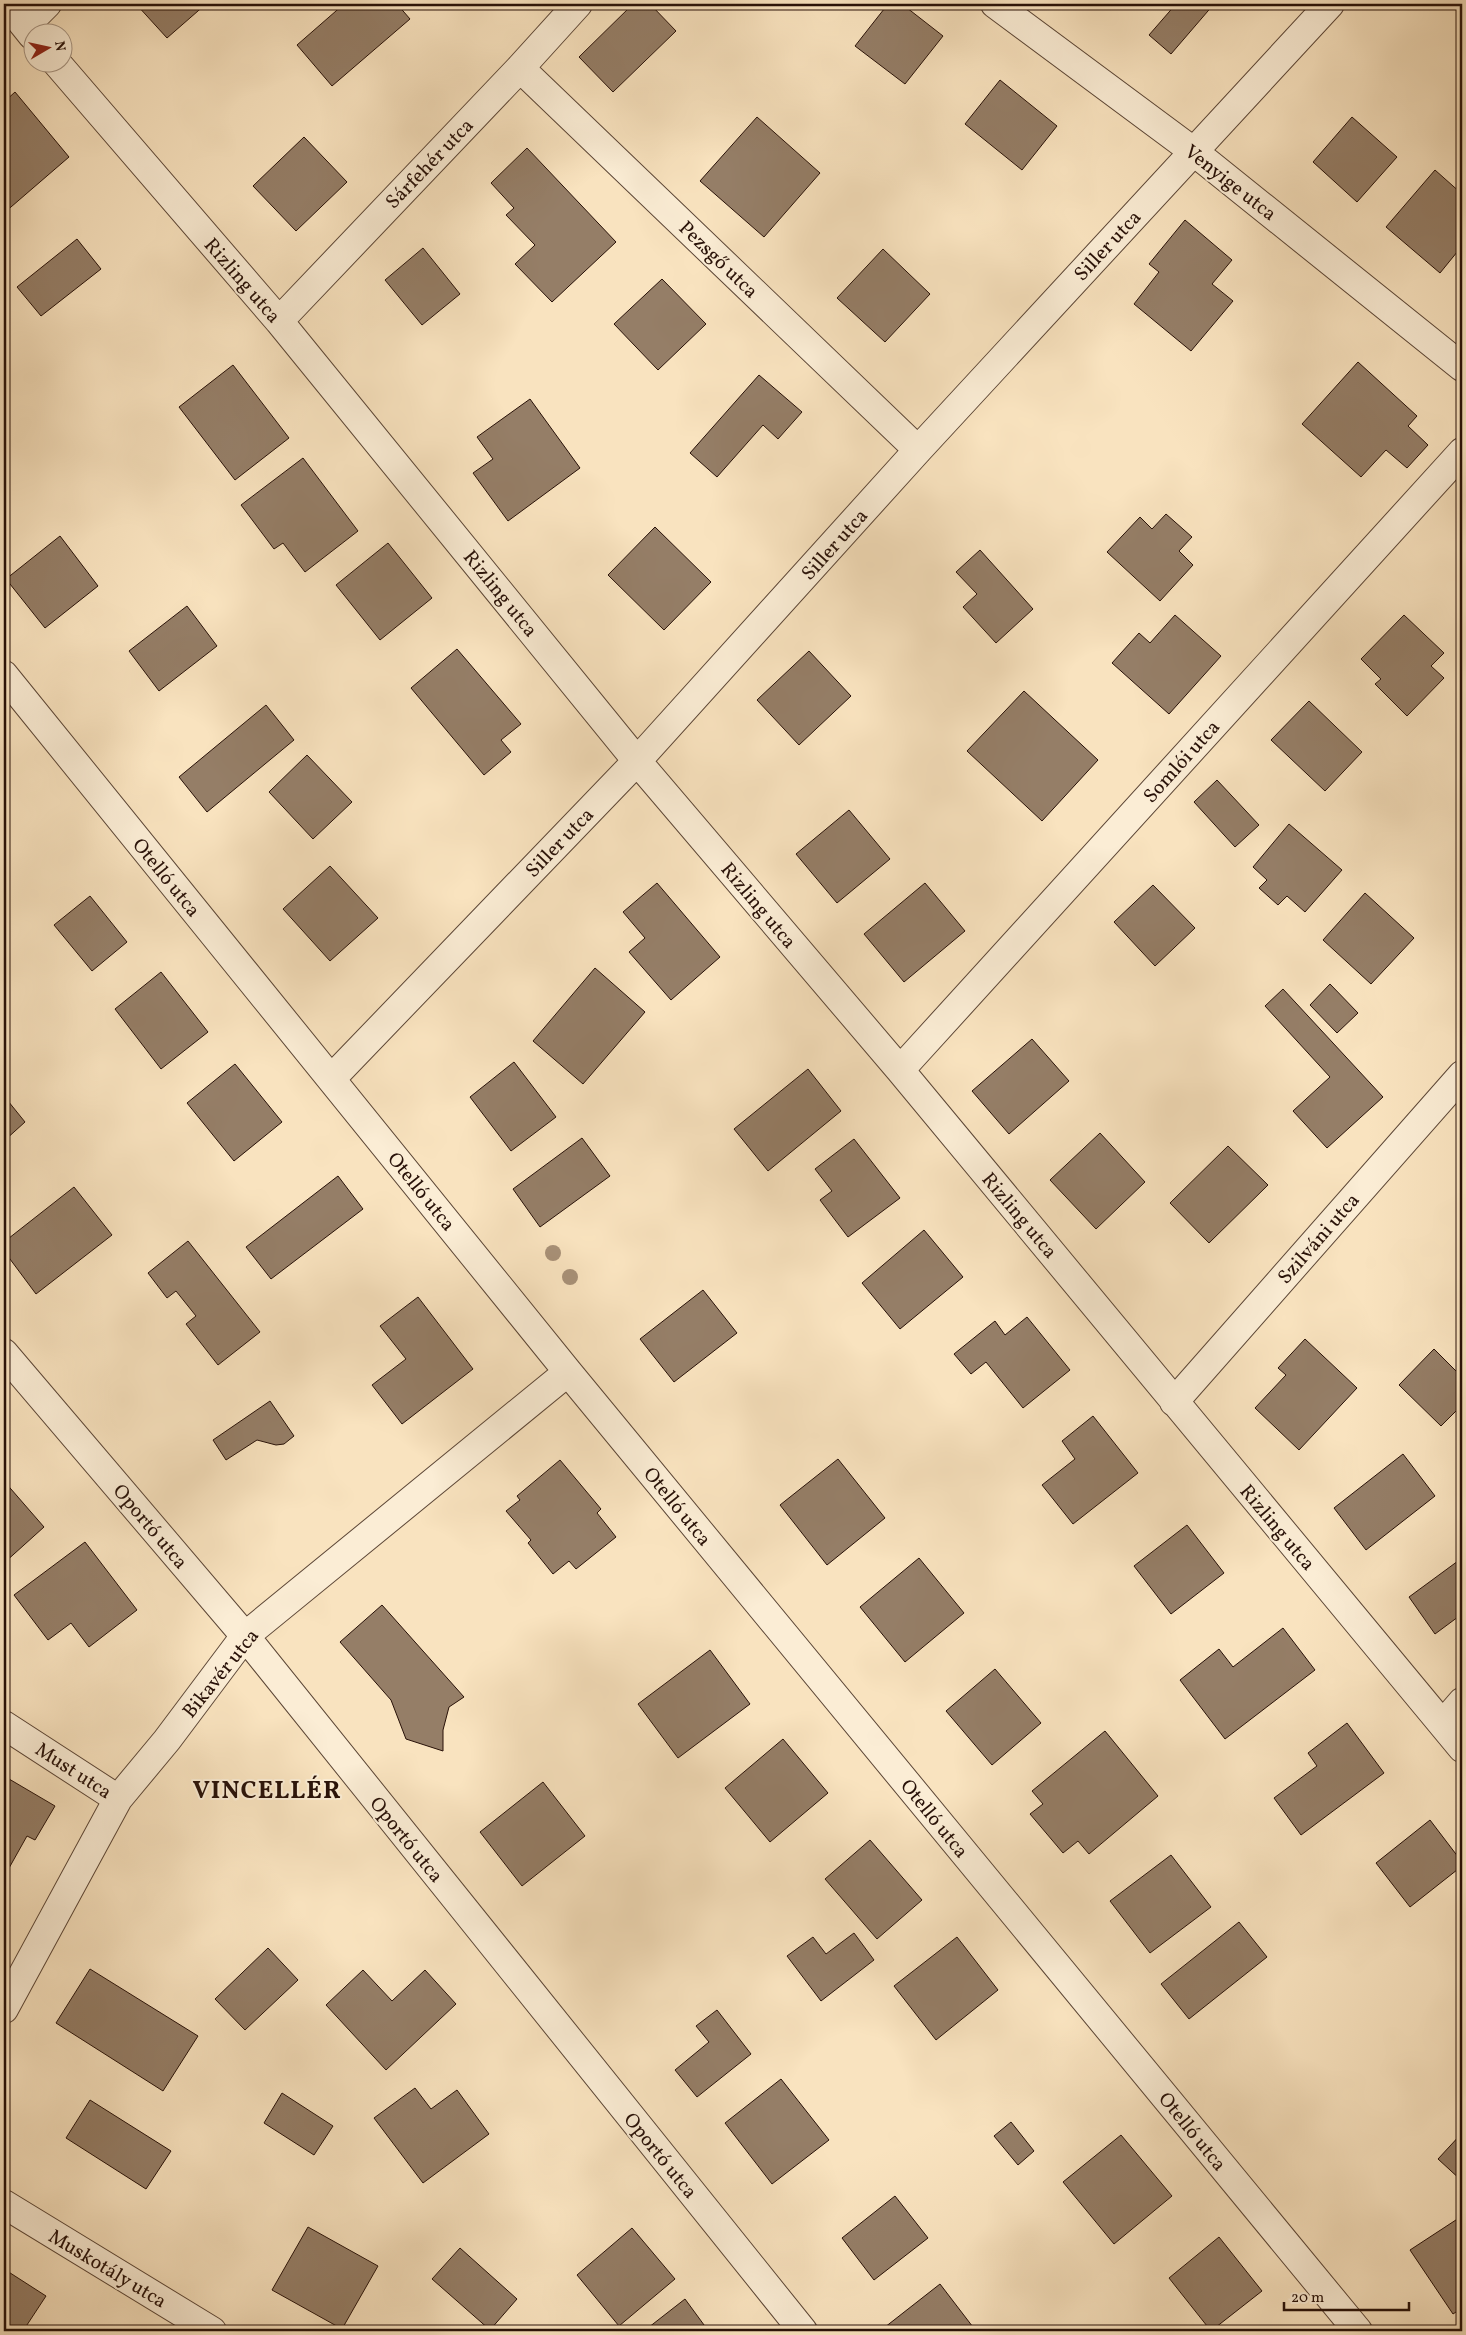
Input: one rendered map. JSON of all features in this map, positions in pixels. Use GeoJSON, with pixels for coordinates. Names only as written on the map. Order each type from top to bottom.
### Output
{"type":"FeatureCollection","features":[{"type":"Feature","properties":{"kind":"street"},"geometry":{"type":"LineString","coordinates":[[7,4],[22,23]]}},
{"type":"Feature","properties":{"kind":"street"},"geometry":{"type":"LineString","coordinates":[[34,22],[47,4]]}},
{"type":"Feature","properties":{"kind":"street","name":"Sárfehér utca"},"geometry":{"type":"LineString","coordinates":[[278,321],[520,68],[578,4]]}},
{"type":"Feature","properties":{"kind":"street","name":"Venyige utca"},"geometry":{"type":"LineString","coordinates":[[995,4],[1194,151],[1462,367]]}},
{"type":"Feature","properties":{"kind":"street","name":"Siller utca"},"geometry":{"type":"LineString","coordinates":[[332,1078],[637,761],[918,450],[1330,4]]}},
{"type":"Feature","properties":{"kind":"street","name":"Pezsgő utca"},"geometry":{"type":"LineString","coordinates":[[520,68],[918,450]]}},
{"type":"Feature","properties":{"kind":"street","name":"Rizling utca"},"geometry":{"type":"LineString","coordinates":[[65,72],[278,321],[637,761],[900,1070],[1462,1748]]}},
{"type":"Feature","properties":{"kind":"street","name":"Somlói utca"},"geometry":{"type":"LineString","coordinates":[[900,1070],[1462,452]]}},
{"type":"Feature","properties":{"kind":"street","name":"Otelló utca"},"geometry":{"type":"LineString","coordinates":[[4,675],[568,1372],[1358,2331]]}},
{"type":"Feature","properties":{"kind":"street","name":"Szilváni utca"},"geometry":{"type":"LineString","coordinates":[[1174,1402],[1462,1075]]}},
{"type":"Feature","properties":{"kind":"street","name":"Oportó utca"},"geometry":{"type":"LineString","coordinates":[[4,1353],[245,1636],[803,2331]]}},
{"type":"Feature","properties":{"kind":"street","name":"Bikavér utca"},"geometry":{"type":"LineString","coordinates":[[4,2009],[118,1798],[167,1740],[245,1636],[568,1372]]}},
{"type":"Feature","properties":{"kind":"street"},"geometry":{"type":"LineString","coordinates":[[1443,1724],[1462,1702]]}},
{"type":"Feature","properties":{"kind":"street","name":"Must utca"},"geometry":{"type":"LineString","coordinates":[[4,1725],[118,1798]]}},
{"type":"Feature","properties":{"kind":"street","name":"Muskotály utca"},"geometry":{"type":"LineString","coordinates":[[4,2204],[212,2331]]}},
{"type":"Feature","properties":{"kind":"building"},"geometry":{"type":"Polygon","coordinates":[[[136,4],[206,4],[167,38],[136,4]]]}},
{"type":"Feature","properties":{"kind":"building"},"geometry":{"type":"Polygon","coordinates":[[[344,4],[397,4],[410,19],[332,86],[297,45],[344,4]]]}},
{"type":"Feature","properties":{"kind":"building"},"geometry":{"type":"Polygon","coordinates":[[[633,4],[650,4],[676,31],[613,92],[579,57],[633,4]]]}},
{"type":"Feature","properties":{"kind":"building"},"geometry":{"type":"Polygon","coordinates":[[[888,4],[902,4],[943,36],[905,84],[855,46],[888,4]]]}},
{"type":"Feature","properties":{"kind":"building"},"geometry":{"type":"Polygon","coordinates":[[[1176,4],[1214,4],[1171,54],[1149,35],[1176,4]]]}},
{"type":"Feature","properties":{"kind":"building"},"geometry":{"type":"Polygon","coordinates":[[[1000,80],[1057,126],[1022,170],[965,124],[1000,80]]]}},
{"type":"Feature","properties":{"kind":"building"},"geometry":{"type":"Polygon","coordinates":[[[15,92],[69,157],[4,213],[4,102],[15,92]]]}},
{"type":"Feature","properties":{"kind":"building"},"geometry":{"type":"Polygon","coordinates":[[[757,117],[820,173],[764,237],[700,181],[757,117]]]}},
{"type":"Feature","properties":{"kind":"building"},"geometry":{"type":"Polygon","coordinates":[[[1352,117],[1397,157],[1357,202],[1313,162],[1352,117]]]}},
{"type":"Feature","properties":{"kind":"building"},"geometry":{"type":"Polygon","coordinates":[[[304,137],[347,182],[296,231],[253,186],[304,137]]]}},
{"type":"Feature","properties":{"kind":"building"},"geometry":{"type":"Polygon","coordinates":[[[527,148],[616,242],[552,302],[515,264],[535,245],[506,215],[514,208],[491,183],[527,148]]]}},
{"type":"Feature","properties":{"kind":"building"},"geometry":{"type":"Polygon","coordinates":[[[1435,170],[1462,194],[1462,246],[1440,273],[1386,227],[1435,170]]]}},
{"type":"Feature","properties":{"kind":"building"},"geometry":{"type":"Polygon","coordinates":[[[1185,220],[1232,260],[1212,284],[1233,301],[1191,351],[1134,304],[1159,272],[1149,264],[1185,220]]]}},
{"type":"Feature","properties":{"kind":"building"},"geometry":{"type":"Polygon","coordinates":[[[77,239],[101,269],[41,316],[17,287],[77,239]]]}},
{"type":"Feature","properties":{"kind":"building"},"geometry":{"type":"Polygon","coordinates":[[[423,248],[460,294],[422,325],[385,280],[423,248]]]}},
{"type":"Feature","properties":{"kind":"building"},"geometry":{"type":"Polygon","coordinates":[[[883,249],[930,294],[885,342],[837,298],[883,249]]]}},
{"type":"Feature","properties":{"kind":"building"},"geometry":{"type":"Polygon","coordinates":[[[662,279],[706,324],[658,370],[614,324],[662,279]]]}},
{"type":"Feature","properties":{"kind":"building"},"geometry":{"type":"Polygon","coordinates":[[[1358,362],[1417,416],[1408,426],[1428,445],[1407,468],[1386,450],[1361,477],[1302,424],[1358,362]]]}},
{"type":"Feature","properties":{"kind":"building"},"geometry":{"type":"Polygon","coordinates":[[[233,365],[289,438],[235,480],[179,407],[233,365]]]}},
{"type":"Feature","properties":{"kind":"building"},"geometry":{"type":"Polygon","coordinates":[[[759,375],[802,412],[778,439],[763,425],[717,477],[690,453],[759,375]]]}},
{"type":"Feature","properties":{"kind":"building"},"geometry":{"type":"Polygon","coordinates":[[[530,399],[580,468],[508,521],[473,473],[493,459],[477,437],[530,399]]]}},
{"type":"Feature","properties":{"kind":"building"},"geometry":{"type":"Polygon","coordinates":[[[303,458],[358,531],[305,572],[283,543],[274,549],[241,505],[303,458]]]}},
{"type":"Feature","properties":{"kind":"building"},"geometry":{"type":"Polygon","coordinates":[[[1166,514],[1192,537],[1179,551],[1193,565],[1160,601],[1107,552],[1140,517],[1152,529],[1166,514]]]}},
{"type":"Feature","properties":{"kind":"building"},"geometry":{"type":"Polygon","coordinates":[[[655,527],[711,582],[664,630],[608,575],[655,527]]]}},
{"type":"Feature","properties":{"kind":"building"},"geometry":{"type":"Polygon","coordinates":[[[60,536],[98,586],[45,628],[6,579],[60,536]]]}},
{"type":"Feature","properties":{"kind":"building"},"geometry":{"type":"Polygon","coordinates":[[[388,543],[432,598],[380,640],[336,585],[388,543]]]}},
{"type":"Feature","properties":{"kind":"building"},"geometry":{"type":"Polygon","coordinates":[[[980,550],[1033,609],[996,643],[963,607],[977,594],[956,572],[980,550]]]}},
{"type":"Feature","properties":{"kind":"building"},"geometry":{"type":"Polygon","coordinates":[[[187,606],[217,646],[159,691],[129,651],[187,606]]]}},
{"type":"Feature","properties":{"kind":"building"},"geometry":{"type":"Polygon","coordinates":[[[1175,615],[1221,656],[1169,714],[1112,663],[1139,633],[1150,643],[1175,615]]]}},
{"type":"Feature","properties":{"kind":"building"},"geometry":{"type":"Polygon","coordinates":[[[1404,615],[1444,653],[1431,666],[1444,678],[1407,716],[1375,684],[1381,679],[1361,659],[1404,615]]]}},
{"type":"Feature","properties":{"kind":"building"},"geometry":{"type":"Polygon","coordinates":[[[457,649],[521,724],[501,740],[511,752],[484,775],[411,688],[457,649]]]}},
{"type":"Feature","properties":{"kind":"building"},"geometry":{"type":"Polygon","coordinates":[[[809,651],[851,696],[799,745],[757,700],[809,651]]]}},
{"type":"Feature","properties":{"kind":"building"},"geometry":{"type":"Polygon","coordinates":[[[1024,691],[1098,760],[1042,821],[967,751],[1024,691]]]}},
{"type":"Feature","properties":{"kind":"building"},"geometry":{"type":"Polygon","coordinates":[[[1309,701],[1362,752],[1325,791],[1271,740],[1309,701]]]}},
{"type":"Feature","properties":{"kind":"building"},"geometry":{"type":"Polygon","coordinates":[[[266,705],[294,740],[207,812],[179,777],[266,705]]]}},
{"type":"Feature","properties":{"kind":"building"},"geometry":{"type":"Polygon","coordinates":[[[307,755],[352,802],[313,839],[269,792],[307,755]]]}},
{"type":"Feature","properties":{"kind":"building"},"geometry":{"type":"Polygon","coordinates":[[[1217,780],[1259,825],[1235,847],[1194,802],[1217,780]]]}},
{"type":"Feature","properties":{"kind":"building"},"geometry":{"type":"Polygon","coordinates":[[[849,810],[890,859],[837,903],[796,854],[849,810]]]}},
{"type":"Feature","properties":{"kind":"building"},"geometry":{"type":"Polygon","coordinates":[[[1289,824],[1342,870],[1305,912],[1287,896],[1278,905],[1259,888],[1267,880],[1253,867],[1289,824]]]}},
{"type":"Feature","properties":{"kind":"building"},"geometry":{"type":"Polygon","coordinates":[[[330,866],[378,918],[330,961],[283,909],[330,866]]]}},
{"type":"Feature","properties":{"kind":"building"},"geometry":{"type":"Polygon","coordinates":[[[657,883],[720,957],[671,1000],[629,952],[645,938],[623,912],[657,883]]]}},
{"type":"Feature","properties":{"kind":"building"},"geometry":{"type":"Polygon","coordinates":[[[925,883],[965,931],[904,982],[864,934],[925,883]]]}},
{"type":"Feature","properties":{"kind":"building"},"geometry":{"type":"Polygon","coordinates":[[[1153,885],[1195,928],[1155,966],[1114,922],[1153,885]]]}},
{"type":"Feature","properties":{"kind":"building"},"geometry":{"type":"Polygon","coordinates":[[[1365,893],[1414,938],[1371,984],[1323,940],[1365,893]]]}},
{"type":"Feature","properties":{"kind":"building"},"geometry":{"type":"Polygon","coordinates":[[[90,896],[127,942],[92,971],[54,925],[90,896]]]}},
{"type":"Feature","properties":{"kind":"building"},"geometry":{"type":"Polygon","coordinates":[[[595,968],[645,1012],[583,1084],[533,1041],[595,968]]]}},
{"type":"Feature","properties":{"kind":"building"},"geometry":{"type":"Polygon","coordinates":[[[161,972],[208,1032],[161,1069],[115,1009],[161,972]]]}},
{"type":"Feature","properties":{"kind":"building"},"geometry":{"type":"Polygon","coordinates":[[[1330,984],[1358,1013],[1337,1033],[1310,1005],[1330,984]]]}},
{"type":"Feature","properties":{"kind":"building"},"geometry":{"type":"Polygon","coordinates":[[[1283,989],[1383,1097],[1327,1148],[1293,1111],[1330,1077],[1265,1006],[1283,989]]]}},
{"type":"Feature","properties":{"kind":"building"},"geometry":{"type":"Polygon","coordinates":[[[1032,1039],[1069,1081],[1009,1134],[972,1091],[1032,1039]]]}},
{"type":"Feature","properties":{"kind":"building"},"geometry":{"type":"Polygon","coordinates":[[[514,1062],[556,1117],[511,1151],[470,1097],[514,1062]]]}},
{"type":"Feature","properties":{"kind":"building"},"geometry":{"type":"Polygon","coordinates":[[[235,1064],[282,1122],[234,1161],[187,1103],[235,1064]]]}},
{"type":"Feature","properties":{"kind":"building"},"geometry":{"type":"Polygon","coordinates":[[[808,1069],[841,1111],[768,1171],[734,1129],[808,1069]]]}},
{"type":"Feature","properties":{"kind":"building"},"geometry":{"type":"Polygon","coordinates":[[[4,1096],[25,1122],[4,1141],[4,1096]]]}},
{"type":"Feature","properties":{"kind":"building"},"geometry":{"type":"Polygon","coordinates":[[[1100,1133],[1145,1182],[1096,1229],[1050,1180],[1100,1133]]]}},
{"type":"Feature","properties":{"kind":"building"},"geometry":{"type":"Polygon","coordinates":[[[582,1138],[610,1176],[540,1227],[513,1189],[582,1138]]]}},
{"type":"Feature","properties":{"kind":"building"},"geometry":{"type":"Polygon","coordinates":[[[854,1139],[900,1198],[848,1237],[820,1200],[832,1191],[815,1169],[854,1139]]]}},
{"type":"Feature","properties":{"kind":"building"},"geometry":{"type":"Polygon","coordinates":[[[1228,1146],[1268,1185],[1209,1243],[1170,1203],[1228,1146]]]}},
{"type":"Feature","properties":{"kind":"building"},"geometry":{"type":"Polygon","coordinates":[[[338,1176],[363,1209],[271,1279],[246,1247],[338,1176]]]}},
{"type":"Feature","properties":{"kind":"building"},"geometry":{"type":"Polygon","coordinates":[[[74,1187],[112,1235],[36,1294],[4,1251],[4,1242],[74,1187]]]}},
{"type":"Feature","properties":{"kind":"building"},"geometry":{"type":"Polygon","coordinates":[[[924,1230],[963,1277],[900,1329],[862,1283],[924,1230]]]}},
{"type":"Feature","properties":{"kind":"building"},"geometry":{"type":"Polygon","coordinates":[[[188,1241],[260,1332],[218,1365],[186,1324],[196,1316],[176,1291],[167,1298],[148,1273],[188,1241]]]}},
{"type":"Feature","properties":{"kind":"building"},"geometry":{"type":"Polygon","coordinates":[[[703,1290],[737,1333],[674,1382],[640,1339],[703,1290]]]}},
{"type":"Feature","properties":{"kind":"building"},"geometry":{"type":"Polygon","coordinates":[[[418,1297],[473,1369],[402,1424],[372,1385],[406,1359],[380,1326],[418,1297]]]}},
{"type":"Feature","properties":{"kind":"building"},"geometry":{"type":"Polygon","coordinates":[[[1027,1317],[1070,1370],[1023,1408],[986,1362],[971,1374],[954,1354],[995,1321],[1005,1335],[1027,1317]]]}},
{"type":"Feature","properties":{"kind":"building"},"geometry":{"type":"Polygon","coordinates":[[[1305,1339],[1357,1388],[1299,1450],[1255,1408],[1286,1375],[1278,1368],[1305,1339]]]}},
{"type":"Feature","properties":{"kind":"building"},"geometry":{"type":"Polygon","coordinates":[[[1434,1349],[1462,1377],[1462,1405],[1441,1426],[1399,1385],[1434,1349]]]}},
{"type":"Feature","properties":{"kind":"building"},"geometry":{"type":"Polygon","coordinates":[[[270,1401],[294,1436],[284,1444],[276,1445],[257,1440],[226,1460],[213,1440],[270,1401]]]}},
{"type":"Feature","properties":{"kind":"building"},"geometry":{"type":"Polygon","coordinates":[[[1093,1416],[1138,1473],[1073,1524],[1042,1485],[1075,1459],[1062,1441],[1093,1416]]]}},
{"type":"Feature","properties":{"kind":"building"},"geometry":{"type":"Polygon","coordinates":[[[1403,1454],[1435,1496],[1366,1550],[1334,1508],[1403,1454]]]}},
{"type":"Feature","properties":{"kind":"building"},"geometry":{"type":"Polygon","coordinates":[[[838,1459],[885,1518],[827,1565],[780,1505],[838,1459]]]}},
{"type":"Feature","properties":{"kind":"building"},"geometry":{"type":"Polygon","coordinates":[[[560,1460],[601,1509],[597,1513],[616,1537],[576,1569],[569,1561],[553,1574],[528,1543],[531,1540],[506,1511],[520,1500],[517,1496],[560,1460]]]}},
{"type":"Feature","properties":{"kind":"building"},"geometry":{"type":"Polygon","coordinates":[[[4,1481],[44,1527],[4,1563],[4,1481]]]}},
{"type":"Feature","properties":{"kind":"building"},"geometry":{"type":"Polygon","coordinates":[[[1187,1525],[1224,1573],[1171,1614],[1134,1566],[1187,1525]]]}},
{"type":"Feature","properties":{"kind":"building"},"geometry":{"type":"Polygon","coordinates":[[[85,1542],[137,1610],[89,1647],[71,1623],[48,1640],[14,1595],[85,1542]]]}},
{"type":"Feature","properties":{"kind":"building"},"geometry":{"type":"Polygon","coordinates":[[[919,1558],[964,1613],[905,1662],[860,1607],[919,1558]]]}},
{"type":"Feature","properties":{"kind":"building"},"geometry":{"type":"Polygon","coordinates":[[[1458,1561],[1462,1566],[1462,1614],[1435,1634],[1409,1597],[1458,1561]]]}},
{"type":"Feature","properties":{"kind":"building"},"geometry":{"type":"Polygon","coordinates":[[[382,1605],[464,1697],[449,1707],[443,1730],[443,1751],[406,1739],[391,1700],[340,1642],[382,1605]]]}},
{"type":"Feature","properties":{"kind":"building"},"geometry":{"type":"Polygon","coordinates":[[[1283,1628],[1315,1670],[1225,1739],[1180,1680],[1219,1649],[1233,1667],[1283,1628]]]}},
{"type":"Feature","properties":{"kind":"building"},"geometry":{"type":"Polygon","coordinates":[[[710,1650],[750,1704],[678,1758],[638,1704],[710,1650]]]}},
{"type":"Feature","properties":{"kind":"building"},"geometry":{"type":"Polygon","coordinates":[[[995,1669],[1041,1723],[992,1765],[946,1711],[995,1669]]]}},
{"type":"Feature","properties":{"kind":"building"},"geometry":{"type":"Polygon","coordinates":[[[1347,1723],[1384,1773],[1301,1835],[1274,1798],[1317,1766],[1308,1753],[1347,1723]]]}},
{"type":"Feature","properties":{"kind":"building"},"geometry":{"type":"Polygon","coordinates":[[[1105,1731],[1158,1796],[1089,1854],[1078,1841],[1063,1853],[1030,1814],[1043,1804],[1032,1791],[1105,1731]]]}},
{"type":"Feature","properties":{"kind":"building"},"geometry":{"type":"Polygon","coordinates":[[[783,1739],[828,1793],[770,1842],[725,1788],[783,1739]]]}},
{"type":"Feature","properties":{"kind":"building"},"geometry":{"type":"Polygon","coordinates":[[[4,1776],[55,1806],[35,1840],[27,1836],[4,1877],[4,1776]]]}},
{"type":"Feature","properties":{"kind":"building"},"geometry":{"type":"Polygon","coordinates":[[[543,1782],[585,1836],[522,1886],[480,1832],[543,1782]]]}},
{"type":"Feature","properties":{"kind":"building"},"geometry":{"type":"Polygon","coordinates":[[[1430,1820],[1462,1862],[1462,1866],[1410,1907],[1376,1863],[1430,1820]]]}},
{"type":"Feature","properties":{"kind":"building"},"geometry":{"type":"Polygon","coordinates":[[[870,1840],[922,1900],[877,1939],[825,1879],[870,1840]]]}},
{"type":"Feature","properties":{"kind":"building"},"geometry":{"type":"Polygon","coordinates":[[[1171,1855],[1211,1907],[1150,1953],[1110,1901],[1171,1855]]]}},
{"type":"Feature","properties":{"kind":"building"},"geometry":{"type":"Polygon","coordinates":[[[1239,1922],[1267,1957],[1189,2019],[1161,1984],[1239,1922]]]}},
{"type":"Feature","properties":{"kind":"building"},"geometry":{"type":"Polygon","coordinates":[[[854,1933],[874,1960],[821,2001],[787,1956],[813,1937],[826,1954],[854,1933]]]}},
{"type":"Feature","properties":{"kind":"building"},"geometry":{"type":"Polygon","coordinates":[[[957,1937],[998,1990],[936,2040],[894,1986],[957,1937]]]}},
{"type":"Feature","properties":{"kind":"building"},"geometry":{"type":"Polygon","coordinates":[[[268,1948],[298,1980],[245,2030],[215,1999],[268,1948]]]}},
{"type":"Feature","properties":{"kind":"building"},"geometry":{"type":"Polygon","coordinates":[[[90,1969],[198,2036],[163,2091],[56,2023],[90,1969]]]}},
{"type":"Feature","properties":{"kind":"building"},"geometry":{"type":"Polygon","coordinates":[[[363,1970],[392,2001],[425,1970],[456,2004],[386,2070],[326,2005],[363,1970]]]}},
{"type":"Feature","properties":{"kind":"building"},"geometry":{"type":"Polygon","coordinates":[[[717,2010],[751,2054],[697,2097],[675,2070],[709,2042],[696,2026],[717,2010]]]}},
{"type":"Feature","properties":{"kind":"building"},"geometry":{"type":"Polygon","coordinates":[[[781,2079],[829,2140],[772,2184],[725,2123],[781,2079]]]}},
{"type":"Feature","properties":{"kind":"building"},"geometry":{"type":"Polygon","coordinates":[[[415,2088],[431,2109],[457,2090],[489,2134],[423,2183],[374,2118],[415,2088]]]}},
{"type":"Feature","properties":{"kind":"building"},"geometry":{"type":"Polygon","coordinates":[[[282,2093],[333,2126],[314,2155],[264,2123],[282,2093]]]}},
{"type":"Feature","properties":{"kind":"building"},"geometry":{"type":"Polygon","coordinates":[[[90,2100],[171,2151],[146,2189],[66,2138],[90,2100]]]}},
{"type":"Feature","properties":{"kind":"building"},"geometry":{"type":"Polygon","coordinates":[[[1011,2122],[1034,2151],[1018,2165],[994,2136],[1011,2122]]]}},
{"type":"Feature","properties":{"kind":"building"},"geometry":{"type":"Polygon","coordinates":[[[1462,2133],[1462,2181],[1438,2159],[1462,2133]]]}},
{"type":"Feature","properties":{"kind":"building"},"geometry":{"type":"Polygon","coordinates":[[[1121,2135],[1172,2196],[1114,2244],[1063,2182],[1121,2135]]]}},
{"type":"Feature","properties":{"kind":"building"},"geometry":{"type":"Polygon","coordinates":[[[895,2196],[928,2238],[874,2280],[842,2238],[895,2196]]]}},
{"type":"Feature","properties":{"kind":"building"},"geometry":{"type":"Polygon","coordinates":[[[1462,2216],[1462,2308],[1453,2314],[1410,2250],[1462,2216]]]}},
{"type":"Feature","properties":{"kind":"building"},"geometry":{"type":"Polygon","coordinates":[[[308,2227],[378,2266],[342,2329],[272,2290],[308,2227]]]}},
{"type":"Feature","properties":{"kind":"building"},"geometry":{"type":"Polygon","coordinates":[[[632,2228],[675,2279],[619,2326],[577,2275],[632,2228]]]}},
{"type":"Feature","properties":{"kind":"building"},"geometry":{"type":"Polygon","coordinates":[[[1219,2237],[1262,2291],[1211,2331],[1169,2278],[1219,2237]]]}},
{"type":"Feature","properties":{"kind":"building"},"geometry":{"type":"Polygon","coordinates":[[[460,2248],[517,2299],[490,2330],[432,2279],[460,2248]]]}},
{"type":"Feature","properties":{"kind":"building"},"geometry":{"type":"Polygon","coordinates":[[[4,2269],[46,2296],[23,2331],[4,2331],[4,2269]]]}},
{"type":"Feature","properties":{"kind":"building"},"geometry":{"type":"Polygon","coordinates":[[[940,2284],[976,2331],[880,2331],[940,2284]]]}},
{"type":"Feature","properties":{"kind":"building"},"geometry":{"type":"Polygon","coordinates":[[[685,2299],[707,2329],[704,2331],[644,2331],[685,2299]]]}},
{"type":"Feature","properties":{"kind":"district","name":"VINCELLÉR"},"geometry":{"type":"Point","coordinates":[267,1789]}}]}
